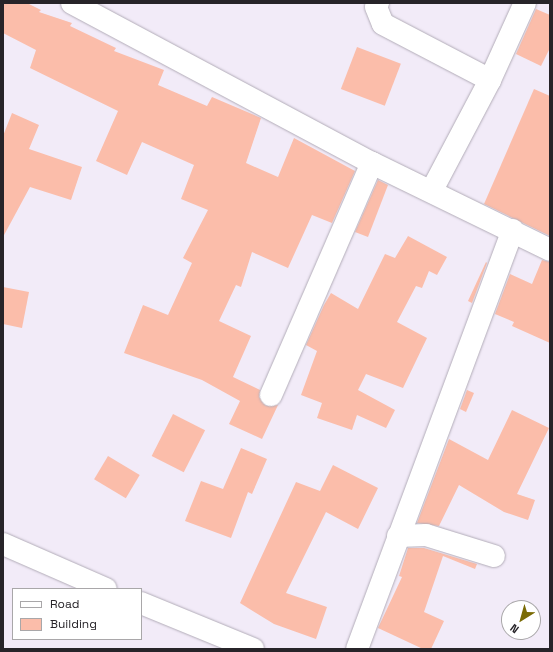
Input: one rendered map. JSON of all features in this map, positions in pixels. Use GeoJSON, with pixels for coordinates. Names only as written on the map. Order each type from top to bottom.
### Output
{"type":"FeatureCollection","features":[{"type":"Feature","properties":{"kind":"street"},"geometry":{"type":"LineString","coordinates":[[72,3],[372,163],[432,190],[550,250]]}},
{"type":"Feature","properties":{"kind":"street"},"geometry":{"type":"LineString","coordinates":[[378,3],[376,7],[383,24],[490,80]]}},
{"type":"Feature","properties":{"kind":"street"},"geometry":{"type":"LineString","coordinates":[[432,190],[490,80],[525,3]]}},
{"type":"Feature","properties":{"kind":"street"},"geometry":{"type":"LineString","coordinates":[[271,394],[372,163]]}},
{"type":"Feature","properties":{"kind":"street"},"geometry":{"type":"LineString","coordinates":[[357,649],[513,230]]}},
{"type":"Feature","properties":{"kind":"street"},"geometry":{"type":"LineString","coordinates":[[398,536],[426,536],[494,556]]}},
{"type":"Feature","properties":{"kind":"street"},"geometry":{"type":"LineString","coordinates":[[3,544],[104,588]]}},
{"type":"Feature","properties":{"kind":"street"},"geometry":{"type":"LineString","coordinates":[[142,603],[253,649]]}},
{"type":"Feature","properties":{"kind":"building"},"geometry":{"type":"Polygon","coordinates":[[[3,3],[27,3],[41,10],[39,12],[72,23],[70,26],[116,48],[114,51],[164,70],[158,85],[207,106],[212,97],[261,118],[246,163],[278,177],[294,138],[355,171],[332,223],[312,215],[288,268],[252,252],[241,287],[236,285],[219,321],[251,336],[233,377],[260,390],[259,397],[266,406],[278,405],[262,439],[229,424],[240,401],[202,380],[124,353],[143,305],[168,315],[192,263],[183,258],[208,210],[181,199],[194,165],[142,142],[127,175],[96,161],[118,111],[30,68],[36,50],[3,33],[3,3]]]}},
{"type":"Feature","properties":{"kind":"building"},"geometry":{"type":"Polygon","coordinates":[[[536,9],[550,15],[550,48],[541,66],[516,54],[536,9]]]}},
{"type":"Feature","properties":{"kind":"building"},"geometry":{"type":"Polygon","coordinates":[[[357,47],[401,64],[385,106],[341,89],[357,47]]]}},
{"type":"Feature","properties":{"kind":"building"},"geometry":{"type":"Polygon","coordinates":[[[534,89],[550,96],[550,236],[484,204],[534,89]]]}},
{"type":"Feature","properties":{"kind":"building"},"geometry":{"type":"Polygon","coordinates":[[[12,113],[39,125],[29,149],[82,167],[71,200],[30,187],[3,237],[3,136],[12,113]]]}},
{"type":"Feature","properties":{"kind":"building"},"geometry":{"type":"Polygon","coordinates":[[[378,180],[388,185],[368,237],[355,232],[378,180]]]}},
{"type":"Feature","properties":{"kind":"building"},"geometry":{"type":"Polygon","coordinates":[[[408,236],[447,257],[437,275],[429,271],[422,288],[416,286],[397,322],[427,338],[403,388],[366,374],[358,390],[395,410],[386,428],[357,415],[352,430],[317,418],[322,403],[301,395],[317,351],[306,345],[324,305],[331,293],[358,309],[385,254],[395,258],[408,236]]]}},
{"type":"Feature","properties":{"kind":"building"},"geometry":{"type":"Polygon","coordinates":[[[542,260],[550,262],[550,343],[512,326],[514,322],[495,314],[510,274],[532,284],[542,260]]]}},
{"type":"Feature","properties":{"kind":"building"},"geometry":{"type":"Polygon","coordinates":[[[486,262],[487,263],[472,303],[468,301],[486,262]]]}},
{"type":"Feature","properties":{"kind":"building"},"geometry":{"type":"Polygon","coordinates":[[[3,287],[29,292],[22,328],[3,324],[3,287]]]}},
{"type":"Feature","properties":{"kind":"building"},"geometry":{"type":"Polygon","coordinates":[[[467,390],[474,393],[466,412],[460,409],[467,390]]]}},
{"type":"Feature","properties":{"kind":"building"},"geometry":{"type":"Polygon","coordinates":[[[512,410],[549,428],[517,494],[535,500],[528,520],[504,512],[459,485],[439,526],[417,523],[449,439],[488,460],[512,410]]]}},
{"type":"Feature","properties":{"kind":"building"},"geometry":{"type":"Polygon","coordinates":[[[173,414],[205,430],[184,472],[152,456],[173,414]]]}},
{"type":"Feature","properties":{"kind":"building"},"geometry":{"type":"Polygon","coordinates":[[[241,448],[267,459],[252,494],[248,492],[231,538],[185,521],[201,481],[223,489],[241,448]]]}},
{"type":"Feature","properties":{"kind":"building"},"geometry":{"type":"Polygon","coordinates":[[[108,456],[140,475],[126,498],[94,479],[108,456]]]}},
{"type":"Feature","properties":{"kind":"building"},"geometry":{"type":"Polygon","coordinates":[[[333,465],[378,488],[358,529],[326,512],[286,593],[327,607],[316,639],[274,624],[240,603],[296,482],[320,491],[333,465]]]}},
{"type":"Feature","properties":{"kind":"building"},"geometry":{"type":"Polygon","coordinates":[[[408,548],[424,548],[477,564],[475,569],[443,556],[424,612],[444,621],[431,649],[423,649],[378,628],[402,577],[399,576],[408,548]]]}}]}
